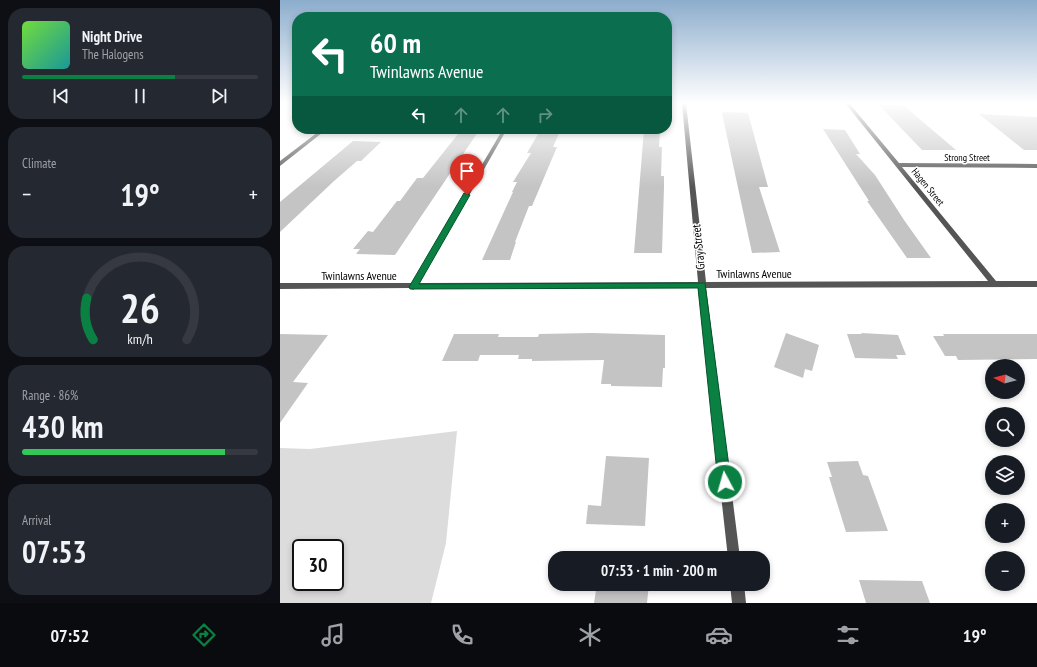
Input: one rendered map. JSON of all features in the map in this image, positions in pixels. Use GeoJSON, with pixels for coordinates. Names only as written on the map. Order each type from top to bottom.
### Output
{"type":"FeatureCollection","features":[{"type":"Feature","properties":{"kind":"street","name":"Gray Street"},"geometry":{"type":"LineString","coordinates":[[687,131],[702,285],[733,551]]}},
{"type":"Feature","properties":{"kind":"street","name":"Hagen Street"},"geometry":{"type":"LineString","coordinates":[[871,131],[994,284]]}},
{"type":"Feature","properties":{"kind":"street"},"geometry":{"type":"LineString","coordinates":[[280,164],[319,134]]}},
{"type":"Feature","properties":{"kind":"street"},"geometry":{"type":"LineString","coordinates":[[413,287],[502,134]]}},
{"type":"Feature","properties":{"kind":"street","name":"Strong Street"},"geometry":{"type":"LineString","coordinates":[[898,165],[1037,166]]}},
{"type":"Feature","properties":{"kind":"street","name":"Twinlawns Avenue"},"geometry":{"type":"LineString","coordinates":[[280,286],[413,287],[1037,284]]}},
{"type":"Feature","properties":{"kind":"street"},"geometry":{"type":"LineString","coordinates":[[738,591],[739,603]]}},
{"type":"Feature","properties":{"kind":"shaded area"},"geometry":{"type":"Polygon","coordinates":[[[457,431],[446,543],[431,603],[280,603],[280,448],[310,449],[457,431]]]}},
{"type":"Feature","properties":{"kind":"building"},"geometry":{"type":"Polygon","coordinates":[[[726,131],[753,131],[768,187],[759,187],[780,252],[752,253],[726,131]]]}},
{"type":"Feature","properties":{"kind":"building"},"geometry":{"type":"Polygon","coordinates":[[[824,131],[846,131],[860,154],[856,154],[875,175],[931,258],[907,258],[867,201],[869,201],[824,131]]]}},
{"type":"Feature","properties":{"kind":"building"},"geometry":{"type":"Polygon","coordinates":[[[904,131],[934,131],[956,150],[922,150],[904,131]]]}},
{"type":"Feature","properties":{"kind":"building"},"geometry":{"type":"Polygon","coordinates":[[[1000,131],[1037,131],[1037,150],[1024,150],[1000,131]]]}},
{"type":"Feature","properties":{"kind":"building"},"geometry":{"type":"Polygon","coordinates":[[[458,134],[477,134],[395,255],[356,254],[360,249],[353,249],[368,231],[373,232],[397,201],[400,201],[417,178],[423,178],[458,134]]]}},
{"type":"Feature","properties":{"kind":"building"},"geometry":{"type":"Polygon","coordinates":[[[538,134],[559,134],[553,147],[557,147],[532,206],[529,206],[515,242],[510,260],[482,260],[517,182],[513,182],[531,153],[527,153],[538,134]]]}},
{"type":"Feature","properties":{"kind":"building"},"geometry":{"type":"Polygon","coordinates":[[[644,134],[660,134],[659,147],[662,147],[661,176],[664,176],[662,253],[634,253],[644,134]]]}},
{"type":"Feature","properties":{"kind":"building"},"geometry":{"type":"Polygon","coordinates":[[[353,141],[381,142],[361,161],[357,161],[334,181],[280,232],[280,202],[353,141]]]}},
{"type":"Feature","properties":{"kind":"building"},"geometry":{"type":"Polygon","coordinates":[[[592,333],[665,335],[665,368],[663,368],[662,387],[611,386],[611,384],[601,384],[604,360],[532,361],[532,359],[518,359],[519,355],[480,355],[478,361],[442,361],[454,334],[499,334],[498,337],[538,337],[539,334],[592,333]]]}},
{"type":"Feature","properties":{"kind":"building"},"geometry":{"type":"Polygon","coordinates":[[[786,333],[819,345],[812,371],[805,369],[803,378],[774,367],[786,333]]]}},
{"type":"Feature","properties":{"kind":"building"},"geometry":{"type":"Polygon","coordinates":[[[861,333],[898,335],[906,355],[896,355],[898,359],[855,358],[847,334],[862,334],[861,333]]]}},
{"type":"Feature","properties":{"kind":"building"},"geometry":{"type":"Polygon","coordinates":[[[280,334],[328,335],[293,382],[308,383],[280,423],[280,334]]]}},
{"type":"Feature","properties":{"kind":"building"},"geometry":{"type":"Polygon","coordinates":[[[943,334],[1037,334],[1037,359],[958,360],[956,356],[945,356],[933,336],[944,336],[943,334]]]}},
{"type":"Feature","properties":{"kind":"building"},"geometry":{"type":"Polygon","coordinates":[[[606,456],[649,458],[645,526],[586,524],[588,505],[601,506],[606,456]]]}},
{"type":"Feature","properties":{"kind":"building"},"geometry":{"type":"Polygon","coordinates":[[[858,461],[863,475],[868,476],[888,531],[846,532],[829,477],[832,477],[827,462],[858,461]]]}},
{"type":"Feature","properties":{"kind":"building"},"geometry":{"type":"Polygon","coordinates":[[[859,580],[922,581],[930,603],[866,603],[859,580]]]}},
{"type":"Feature","properties":{"kind":"building"},"geometry":{"type":"Polygon","coordinates":[[[596,591],[648,591],[647,603],[594,603],[596,591]]]}},
{"type":"Feature","properties":{"kind":"route"},"geometry":{"type":"LineString","coordinates":[[467,195],[413,287],[702,285],[725,482]]}}]}
